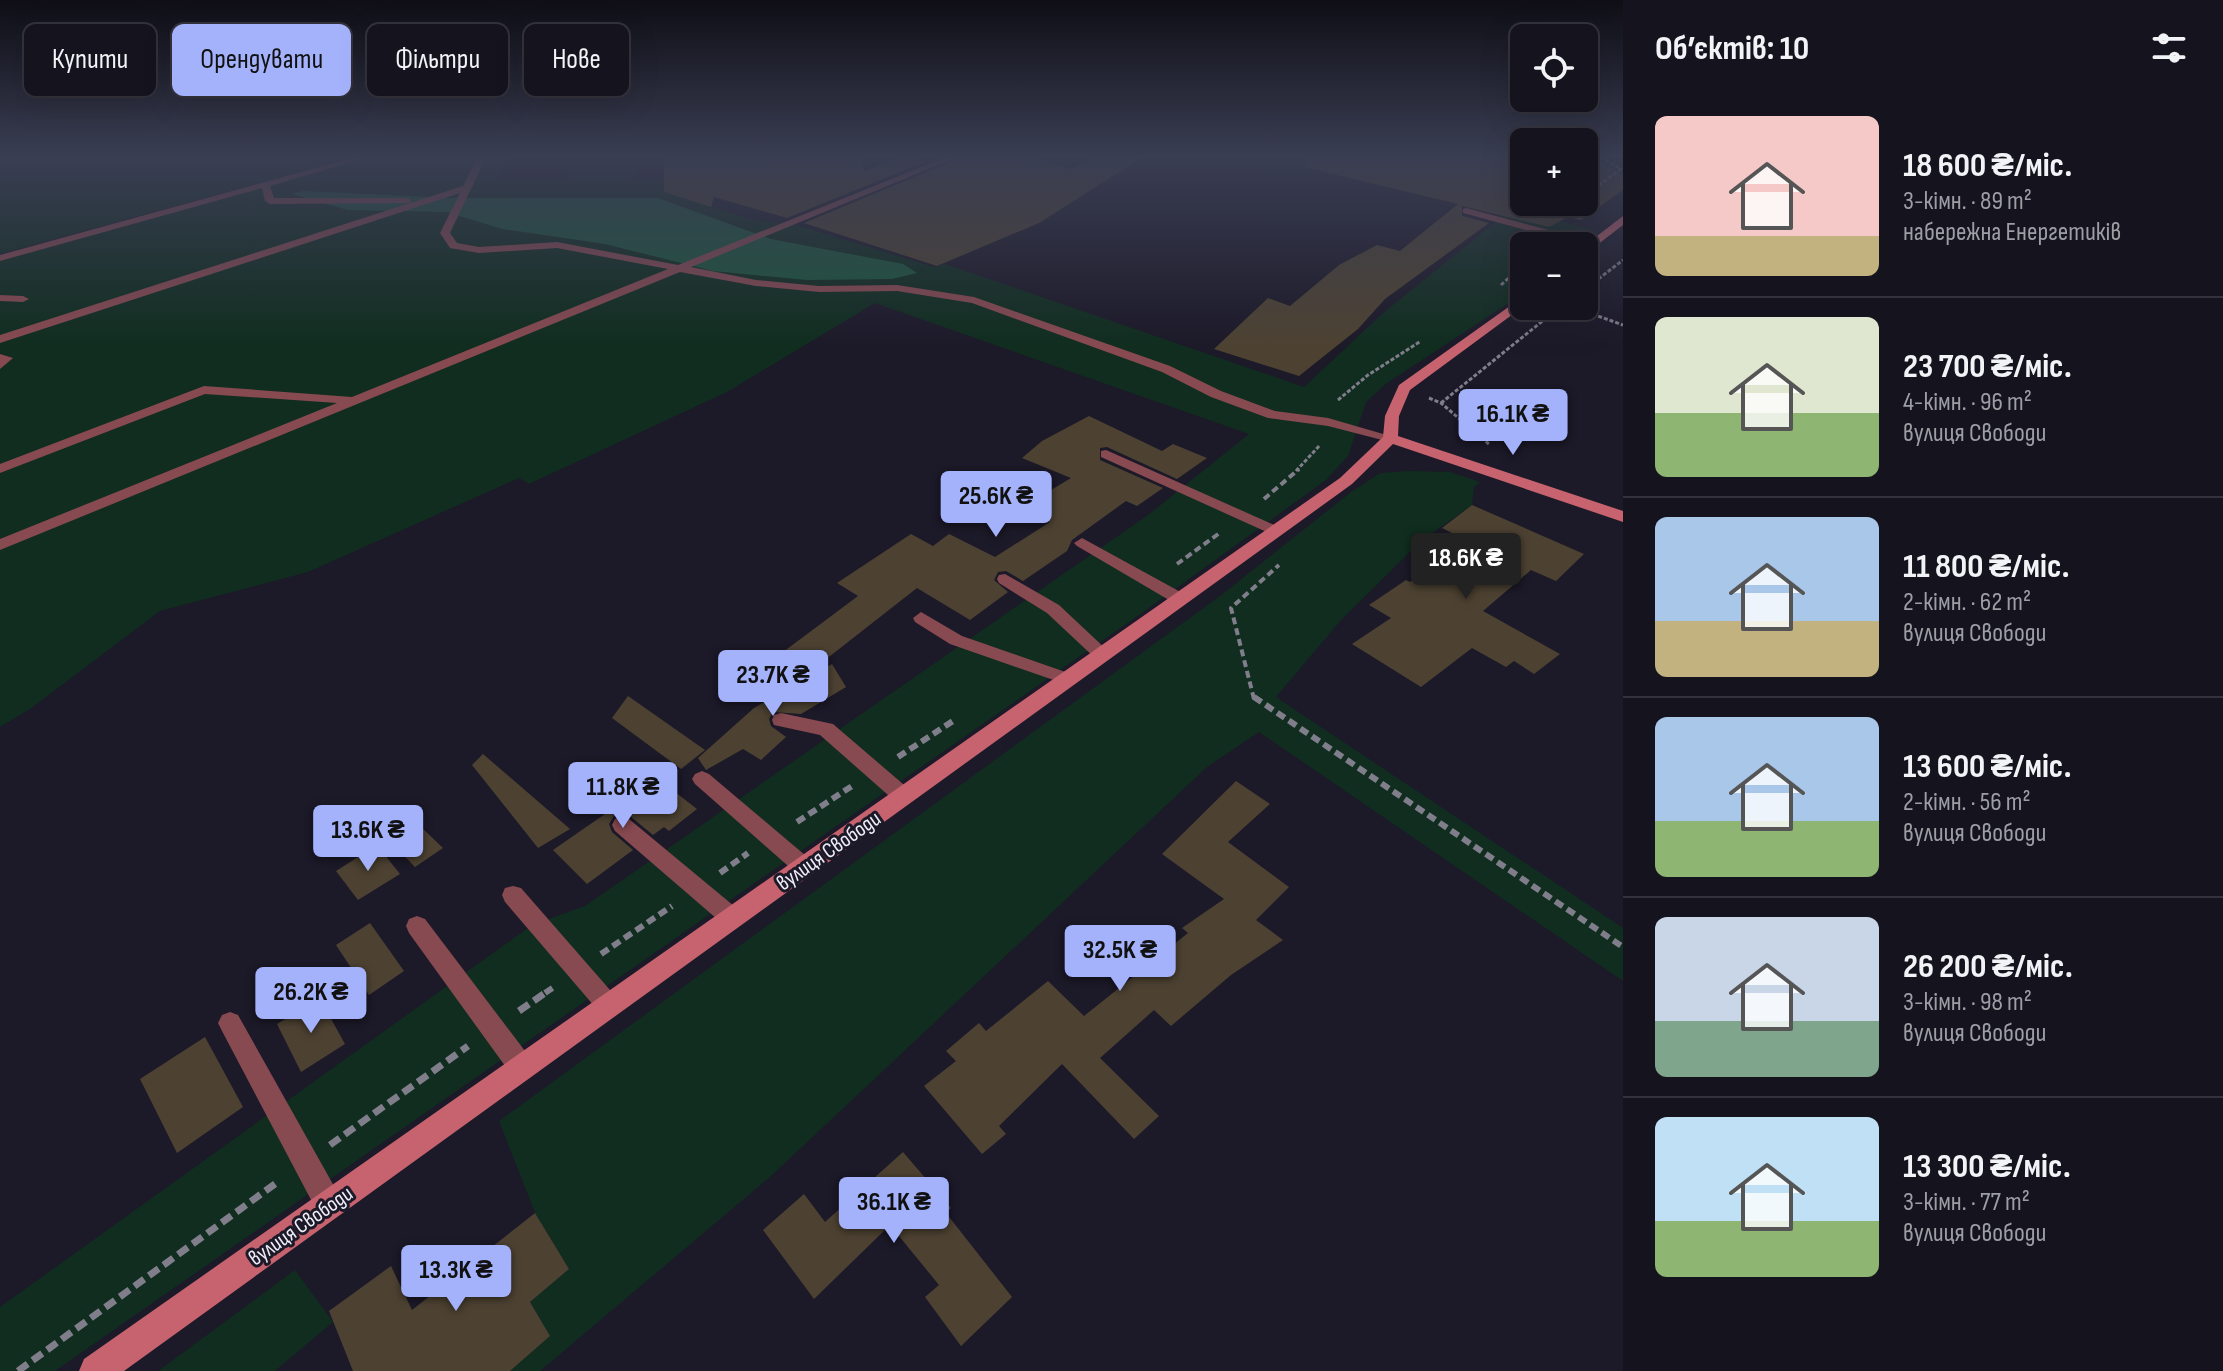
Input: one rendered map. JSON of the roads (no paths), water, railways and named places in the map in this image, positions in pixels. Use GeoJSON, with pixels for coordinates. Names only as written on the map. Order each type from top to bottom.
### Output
{"type":"FeatureCollection","features":[{"type":"Feature","properties":{"kind":"street"},"geometry":{"type":"LineString","coordinates":[[1598,240],[1623,219]]}},
{"type":"Feature","properties":{"kind":"street"},"geometry":{"type":"LineString","coordinates":[[1510,310],[1404,388],[1392,416],[1390,438],[1623,517]]}},
{"type":"Feature","properties":{"kind":"street","name":"вулиця Свободи"},"geometry":{"type":"LineString","coordinates":[[96,1371],[1346,481],[1390,438]]}},
{"type":"Feature","properties":{"kind":"lane"},"geometry":{"type":"LineString","coordinates":[[0,258],[140,219]]}},
{"type":"Feature","properties":{"kind":"lane"},"geometry":{"type":"LineString","coordinates":[[0,339],[370,219]]}},
{"type":"Feature","properties":{"kind":"lane"},"geometry":{"type":"LineString","coordinates":[[452,219],[445,233],[454,246],[479,250],[557,245],[756,283],[819,289],[897,288],[974,300],[1166,369],[1216,394],[1273,415],[1328,422],[1390,438]]}},
{"type":"Feature","properties":{"kind":"lane"},"geometry":{"type":"LineString","coordinates":[[0,545],[798,219]]}},
{"type":"Feature","properties":{"kind":"lane"},"geometry":{"type":"LineString","coordinates":[[1492,219],[1533,232]]}},
{"type":"Feature","properties":{"kind":"lane"},"geometry":{"type":"LineString","coordinates":[[0,298],[23,299]]}},
{"type":"Feature","properties":{"kind":"lane"},"geometry":{"type":"LineString","coordinates":[[0,358],[7,358],[0,365]]}},
{"type":"Feature","properties":{"kind":"lane"},"geometry":{"type":"LineString","coordinates":[[0,469],[204,390],[355,400]]}},
{"type":"Feature","properties":{"kind":"lane"},"geometry":{"type":"LineString","coordinates":[[1106,454],[1276,531]]}},
{"type":"Feature","properties":{"kind":"lane"},"geometry":{"type":"LineString","coordinates":[[1082,543],[1180,599]]}},
{"type":"Feature","properties":{"kind":"lane"},"geometry":{"type":"LineString","coordinates":[[1005,579],[1053,609],[1102,655]]}},
{"type":"Feature","properties":{"kind":"lane"},"geometry":{"type":"LineString","coordinates":[[921,618],[956,640],[1068,679]]}},
{"type":"Feature","properties":{"kind":"lane"},"geometry":{"type":"LineString","coordinates":[[781,720],[826,729],[903,796]]}},
{"type":"Feature","properties":{"kind":"lane"},"geometry":{"type":"LineString","coordinates":[[702,779],[804,867]]}},
{"type":"Feature","properties":{"kind":"lane"},"geometry":{"type":"LineString","coordinates":[[622,825],[732,918]]}},
{"type":"Feature","properties":{"kind":"lane"},"geometry":{"type":"LineString","coordinates":[[513,895],[609,1006]]}},
{"type":"Feature","properties":{"kind":"lane"},"geometry":{"type":"LineString","coordinates":[[417,926],[522,1068]]}},
{"type":"Feature","properties":{"kind":"lane"},"geometry":{"type":"LineString","coordinates":[[230,1023],[329,1205]]}}]}
